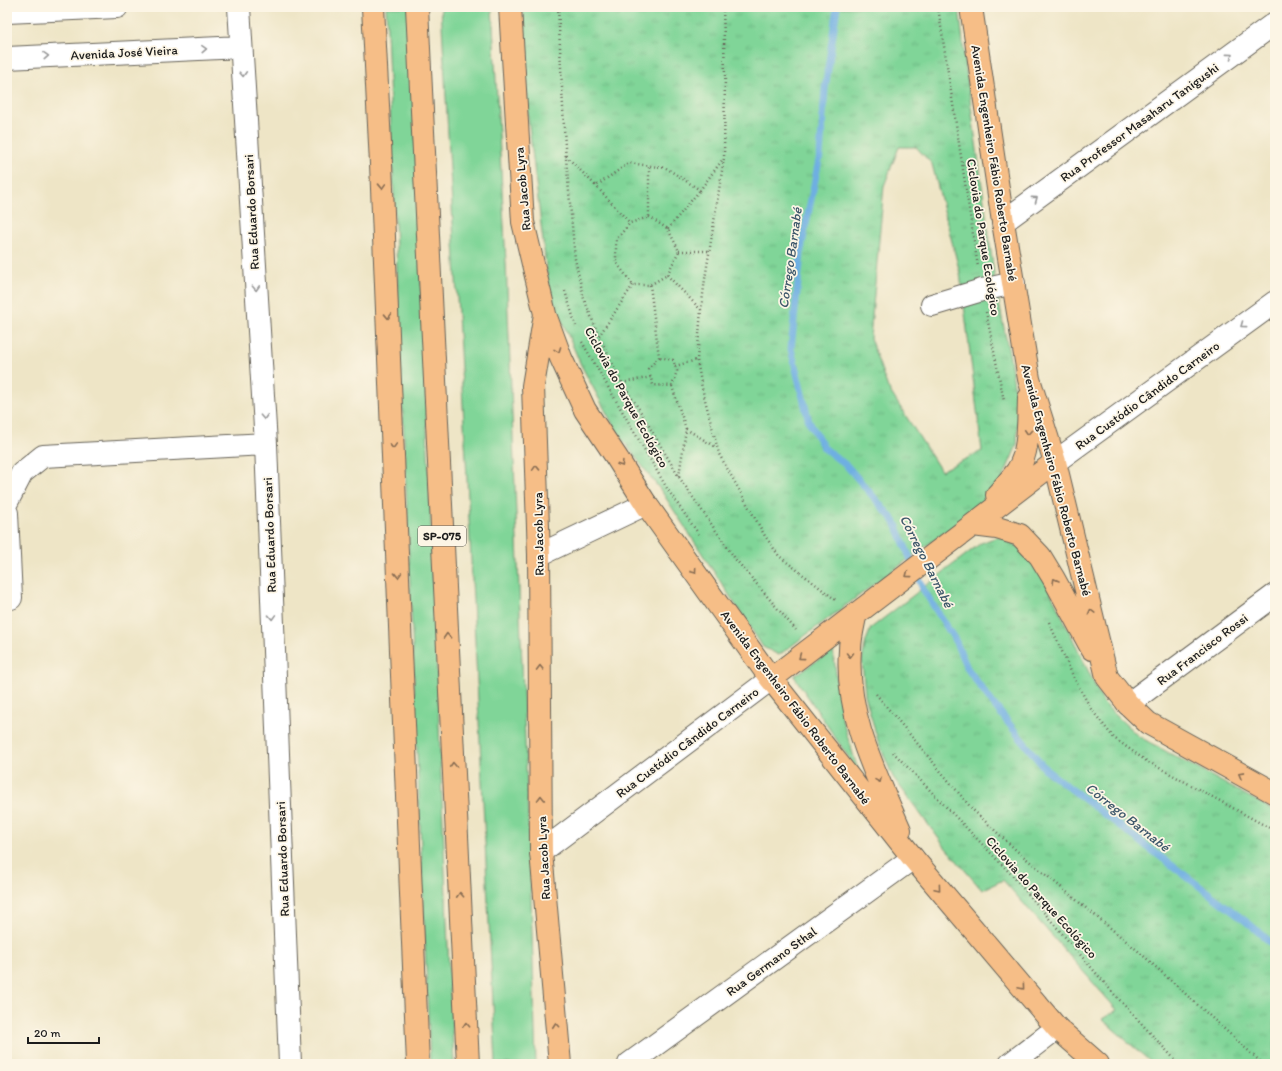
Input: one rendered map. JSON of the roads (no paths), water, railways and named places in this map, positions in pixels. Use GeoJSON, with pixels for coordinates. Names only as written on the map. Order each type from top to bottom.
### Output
{"type":"FeatureCollection","features":[{"type":"Feature","properties":{"kind":"main road"},"geometry":{"type":"LineString","coordinates":[[363,7],[381,164]]}},
{"type":"Feature","properties":{"kind":"main road"},"geometry":{"type":"LineString","coordinates":[[373,7],[381,164],[418,1064]]}},
{"type":"Feature","properties":{"kind":"main road","name":"SP-075"},"geometry":{"type":"LineString","coordinates":[[417,7],[468,1064]]}},
{"type":"Feature","properties":{"kind":"main road","name":"Rua Jacob Lyra"},"geometry":{"type":"LineString","coordinates":[[510,7],[523,222],[545,314],[533,386],[538,555],[541,852],[560,1064]]}},
{"type":"Feature","properties":{"kind":"main road","name":"Avenida Engenheiro Fábio Roberto Barnabé"},"geometry":{"type":"LineString","coordinates":[[971,7],[1003,222],[1029,379],[1055,462],[1107,677],[1128,704],[1148,723],[1275,794]]}},
{"type":"Feature","properties":{"kind":"main road","name":"Avenida Engenheiro Fábio Roberto Barnabé"},"geometry":{"type":"LineString","coordinates":[[545,314],[561,358],[585,410],[646,504],[771,679],[913,858],[1057,1028],[1098,1064]]}},
{"type":"Feature","properties":{"kind":"main road"},"geometry":{"type":"LineString","coordinates":[[967,530],[1018,470],[1026,449],[1028,434],[1029,379]]}},
{"type":"Feature","properties":{"kind":"main road","name":"Rua Custódio Cândido Carneiro"},"geometry":{"type":"LineString","coordinates":[[771,679],[1055,462]]}},
{"type":"Feature","properties":{"kind":"main road"},"geometry":{"type":"LineString","coordinates":[[967,530],[997,528],[1020,535],[1040,556],[1107,677]]}},
{"type":"Feature","properties":{"kind":"main road"},"geometry":{"type":"LineString","coordinates":[[855,616],[850,650],[850,679],[857,723],[866,752],[913,858]]}},
{"type":"Feature","properties":{"kind":"street"},"geometry":{"type":"LineString","coordinates":[[7,12],[117,7]]}},
{"type":"Feature","properties":{"kind":"street","name":"Rua Eduardo Borsari"},"geometry":{"type":"LineString","coordinates":[[240,7],[266,444],[290,1064]]}},
{"type":"Feature","properties":{"kind":"street","name":"Rua Professor Masaharu Tanigushi"},"geometry":{"type":"LineString","coordinates":[[1003,222],[1275,23]]}},
{"type":"Feature","properties":{"kind":"street","name":"Avenida José Vieira"},"geometry":{"type":"LineString","coordinates":[[7,58],[242,47]]}},
{"type":"Feature","properties":{"kind":"street"},"geometry":{"type":"LineString","coordinates":[[932,305],[982,290],[1014,283]]}},
{"type":"Feature","properties":{"kind":"street","name":"Rua Custódio Cândido Carneiro"},"geometry":{"type":"LineString","coordinates":[[1055,462],[1275,302]]}},
{"type":"Feature","properties":{"kind":"street"},"geometry":{"type":"LineString","coordinates":[[7,502],[22,473],[42,456],[266,444]]}},
{"type":"Feature","properties":{"kind":"street"},"geometry":{"type":"LineString","coordinates":[[538,555],[646,504]]}},
{"type":"Feature","properties":{"kind":"street"},"geometry":{"type":"LineString","coordinates":[[7,513],[11,598]]}},
{"type":"Feature","properties":{"kind":"street","name":"Rua Francisco Rossi"},"geometry":{"type":"LineString","coordinates":[[1128,704],[1275,594]]}},
{"type":"Feature","properties":{"kind":"street","name":"Rua Custódio Cândido Carneiro"},"geometry":{"type":"LineString","coordinates":[[541,852],[771,679]]}},
{"type":"Feature","properties":{"kind":"street","name":"Rua Germano Sthal"},"geometry":{"type":"LineString","coordinates":[[629,1064],[913,858]]}},
{"type":"Feature","properties":{"kind":"street"},"geometry":{"type":"LineString","coordinates":[[1010,1064],[1057,1028]]}},
{"type":"Feature","properties":{"kind":"waterway","name":"Córrego Barnabé"},"geometry":{"type":"LineString","coordinates":[[837,7],[825,89],[820,155],[802,244],[791,349],[809,422],[824,448],[847,466],[895,522],[923,589],[955,640],[967,668],[994,705],[1046,770],[1248,923],[1275,946]]}}]}
